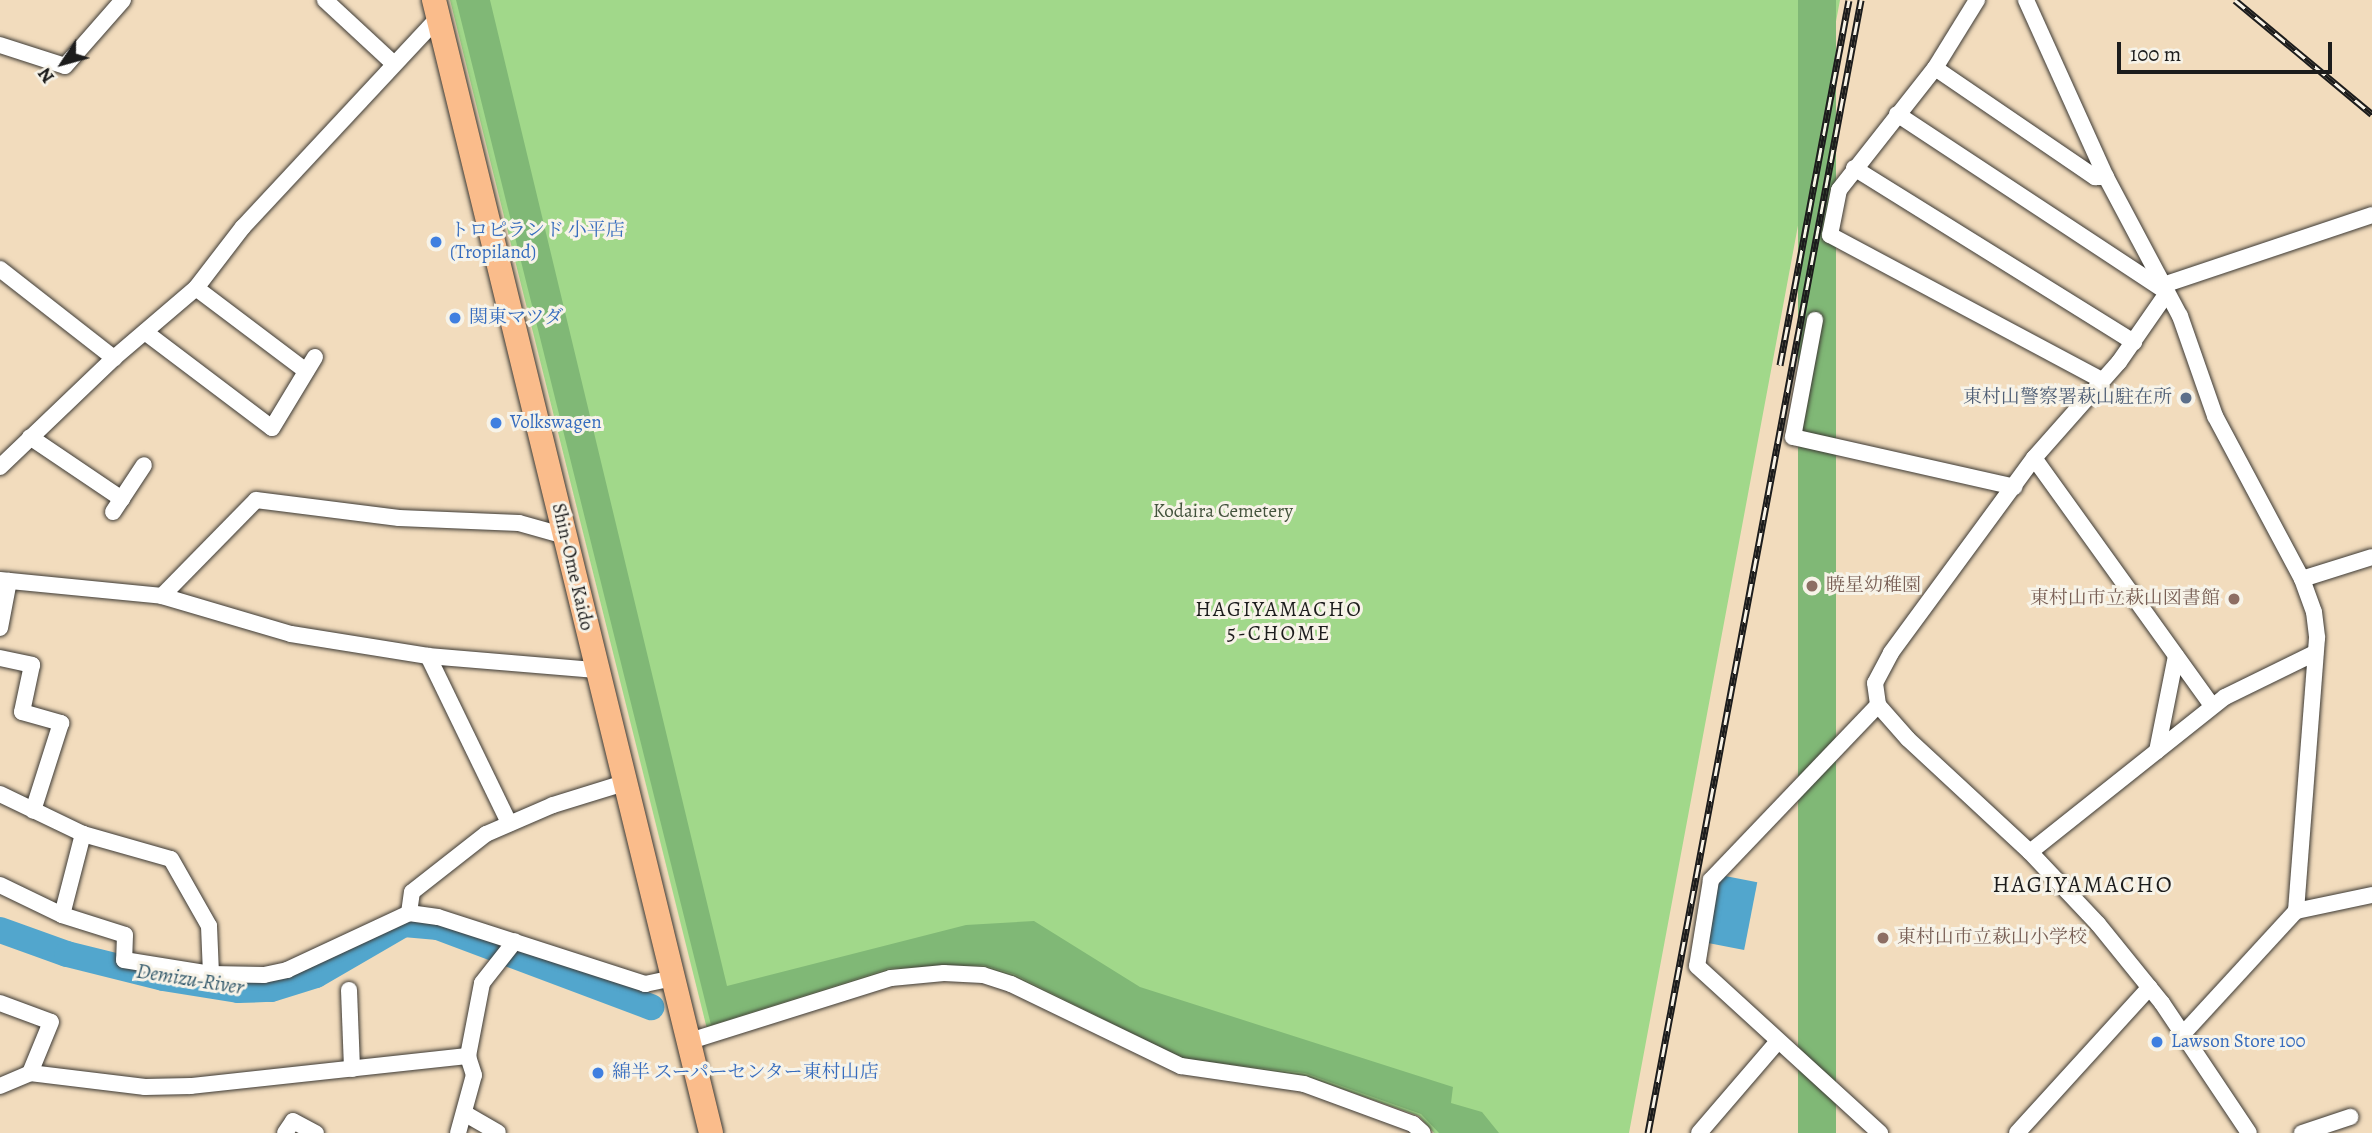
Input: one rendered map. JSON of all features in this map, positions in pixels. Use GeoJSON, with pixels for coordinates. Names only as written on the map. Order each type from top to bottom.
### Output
{"type":"FeatureCollection","features":[{"type":"Feature","properties":{"kind":"main road","name":"Shin-Ome Kaido"},"geometry":{"type":"LineString","coordinates":[[436,9],[711,1133]]}},
{"type":"Feature","properties":{"kind":"street"},"geometry":{"type":"LineString","coordinates":[[0,45],[65,66],[123,0]]}},
{"type":"Feature","properties":{"kind":"street"},"geometry":{"type":"LineString","coordinates":[[325,0],[394,64]]}},
{"type":"Feature","properties":{"kind":"street"},"geometry":{"type":"LineString","coordinates":[[1977,0],[1935,68],[1839,190],[1830,235],[2102,380]]}},
{"type":"Feature","properties":{"kind":"street"},"geometry":{"type":"LineString","coordinates":[[2026,0],[2106,177],[2180,316],[2215,416],[2302,579],[2314,612],[2315,653],[2296,911]]}},
{"type":"Feature","properties":{"kind":"street"},"geometry":{"type":"LineString","coordinates":[[0,467],[114,358],[196,288],[243,227],[394,64],[436,9]]}},
{"type":"Feature","properties":{"kind":"street"},"geometry":{"type":"LineString","coordinates":[[1935,68],[2095,177],[2106,177]]}},
{"type":"Feature","properties":{"kind":"street"},"geometry":{"type":"LineString","coordinates":[[1897,114],[2165,289]]}},
{"type":"Feature","properties":{"kind":"street"},"geometry":{"type":"LineString","coordinates":[[1854,168],[2134,342]]}},
{"type":"Feature","properties":{"kind":"street"},"geometry":{"type":"LineString","coordinates":[[2249,1133],[2184,1033],[2150,987],[2030,852],[1878,705],[1875,683],[1891,653],[2034,458],[2134,342],[2165,289],[2372,215]]}},
{"type":"Feature","properties":{"kind":"street"},"geometry":{"type":"LineString","coordinates":[[0,269],[114,358]]}},
{"type":"Feature","properties":{"kind":"street"},"geometry":{"type":"LineString","coordinates":[[145,332],[272,428],[311,364],[196,288]]}},
{"type":"Feature","properties":{"kind":"street"},"geometry":{"type":"LineString","coordinates":[[1815,320],[1793,437],[2014,487]]}},
{"type":"Feature","properties":{"kind":"street"},"geometry":{"type":"LineString","coordinates":[[30,437],[70,474],[117,506],[144,465]]}},
{"type":"Feature","properties":{"kind":"street"},"geometry":{"type":"LineString","coordinates":[[2034,458],[2213,706]]}},
{"type":"Feature","properties":{"kind":"street"},"geometry":{"type":"LineString","coordinates":[[162,596],[256,500],[399,518],[519,523],[565,536]]}},
{"type":"Feature","properties":{"kind":"street"},"geometry":{"type":"LineString","coordinates":[[2302,579],[2372,556]]}},
{"type":"Feature","properties":{"kind":"street"},"geometry":{"type":"LineString","coordinates":[[0,628],[5,581],[162,596],[291,634],[428,656],[596,670]]}},
{"type":"Feature","properties":{"kind":"street"},"geometry":{"type":"LineString","coordinates":[[2030,852],[2213,706],[2315,653]]}},
{"type":"Feature","properties":{"kind":"street"},"geometry":{"type":"LineString","coordinates":[[428,656],[509,823]]}},
{"type":"Feature","properties":{"kind":"street"},"geometry":{"type":"LineString","coordinates":[[2157,751],[2176,656]]}},
{"type":"Feature","properties":{"kind":"street"},"geometry":{"type":"LineString","coordinates":[[0,658],[32,665],[22,712],[61,723],[33,811]]}},
{"type":"Feature","properties":{"kind":"street"},"geometry":{"type":"LineString","coordinates":[[1878,705],[1711,880],[1697,966],[1880,1133]]}},
{"type":"Feature","properties":{"kind":"street"},"geometry":{"type":"LineString","coordinates":[[409,913],[412,892],[486,834],[509,823],[624,783]]}},
{"type":"Feature","properties":{"kind":"street"},"geometry":{"type":"LineString","coordinates":[[0,794],[83,834],[171,859],[209,926],[212,974]]}},
{"type":"Feature","properties":{"kind":"street"},"geometry":{"type":"LineString","coordinates":[[62,915],[83,834]]}},
{"type":"Feature","properties":{"kind":"street"},"geometry":{"type":"LineString","coordinates":[[0,885],[62,915],[125,935],[124,960],[212,974],[264,975],[287,970],[409,913],[439,917],[645,984],[673,978]]}},
{"type":"Feature","properties":{"kind":"street"},"geometry":{"type":"LineString","coordinates":[[2184,1033],[2296,911],[2372,895]]}},
{"type":"Feature","properties":{"kind":"street"},"geometry":{"type":"LineString","coordinates":[[457,1133],[474,1075],[468,1056],[482,983],[514,943]]}},
{"type":"Feature","properties":{"kind":"street"},"geometry":{"type":"LineString","coordinates":[[690,1041],[891,978],[944,973],[983,975],[1011,984],[1181,1066],[1304,1084],[1413,1124],[1423,1133]]}},
{"type":"Feature","properties":{"kind":"street"},"geometry":{"type":"LineString","coordinates":[[2017,1133],[2150,987]]}},
{"type":"Feature","properties":{"kind":"street"},"geometry":{"type":"LineString","coordinates":[[348,990],[352,1069]]}},
{"type":"Feature","properties":{"kind":"street"},"geometry":{"type":"LineString","coordinates":[[0,1003],[51,1022],[30,1073]]}},
{"type":"Feature","properties":{"kind":"street"},"geometry":{"type":"LineString","coordinates":[[1699,1133],[1778,1041]]}},
{"type":"Feature","properties":{"kind":"street"},"geometry":{"type":"LineString","coordinates":[[0,1086],[30,1073],[145,1087],[468,1056]]}},
{"type":"Feature","properties":{"kind":"street"},"geometry":{"type":"LineString","coordinates":[[464,1113],[498,1133]]}},
{"type":"Feature","properties":{"kind":"street"},"geometry":{"type":"LineString","coordinates":[[2302,1133],[2350,1117]]}},
{"type":"Feature","properties":{"kind":"street"},"geometry":{"type":"LineString","coordinates":[[285,1133],[293,1121],[316,1133]]}},
{"type":"Feature","properties":{"kind":"green space","name":"Kodaira Cemetery"},"geometry":{"type":"Polygon","coordinates":[[[450,0],[1840,0],[1629,1133],[1434,1133],[1419,1116],[1305,1076],[1181,1062],[1012,978],[890,972],[707,1029],[450,0]]]}},
{"type":"Feature","properties":{"kind":"green space"},"geometry":{"type":"Polygon","coordinates":[[[456,0],[490,0],[727,986],[966,925],[1034,921],[1140,987],[1453,1087],[1451,1103],[1482,1112],[1499,1133],[1439,1133],[1421,1114],[1305,1073],[1183,1059],[1014,974],[983,965],[890,968],[711,1025],[456,0]]]}},
{"type":"Feature","properties":{"kind":"green space"},"geometry":{"type":"Polygon","coordinates":[[[1798,0],[1836,0],[1836,1133],[1798,1133],[1798,0]]]}},
{"type":"Feature","properties":{"kind":"water"},"geometry":{"type":"Polygon","coordinates":[[[1720,875],[1757,882],[1744,950],[1707,943],[1720,875]]]}},
{"type":"Feature","properties":{"kind":"waterway","name":"Demizu-River"},"geometry":{"type":"LineString","coordinates":[[0,930],[67,954],[163,978],[238,990],[271,989],[316,975],[404,924],[438,927],[651,1007]]}},
{"type":"Feature","properties":{"kind":"railway"},"geometry":{"type":"LineString","coordinates":[[1780,365],[1849,0]]}},
{"type":"Feature","properties":{"kind":"railway"},"geometry":{"type":"LineString","coordinates":[[1648,1133],[1861,0]]}},
{"type":"Feature","properties":{"kind":"railway"},"geometry":{"type":"LineString","coordinates":[[2235,0],[2372,114]]}},
{"type":"Feature","properties":{"kind":"place","name":"トロピランド 小平店 (Tropiland)"},"geometry":{"type":"Point","coordinates":[436,242]}},
{"type":"Feature","properties":{"kind":"place","name":"関東マツダ"},"geometry":{"type":"Point","coordinates":[455,318]}},
{"type":"Feature","properties":{"kind":"place","name":"東村山警察署萩山駐在所"},"geometry":{"type":"Point","coordinates":[2186,398]}},
{"type":"Feature","properties":{"kind":"place","name":"Volkswagen"},"geometry":{"type":"Point","coordinates":[496,423]}},
{"type":"Feature","properties":{"kind":"place","name":"暁星幼稚園"},"geometry":{"type":"Point","coordinates":[1812,586]}},
{"type":"Feature","properties":{"kind":"place","name":"東村山市立萩山図書館"},"geometry":{"type":"Point","coordinates":[2234,599]}},
{"type":"Feature","properties":{"kind":"place","name":"東村山市立萩山小学校"},"geometry":{"type":"Point","coordinates":[1883,938]}},
{"type":"Feature","properties":{"kind":"place","name":"Lawson Store 100"},"geometry":{"type":"Point","coordinates":[2157,1042]}},
{"type":"Feature","properties":{"kind":"place","name":"綿半 スーパーセンター東村山店"},"geometry":{"type":"Point","coordinates":[598,1073]}},
{"type":"Feature","properties":{"kind":"district","name":"HAGIYAMACHO 5-CHOME"},"geometry":{"type":"Point","coordinates":[1279,621]}},
{"type":"Feature","properties":{"kind":"district","name":"HAGIYAMACHO"},"geometry":{"type":"Point","coordinates":[2083,885]}}]}
